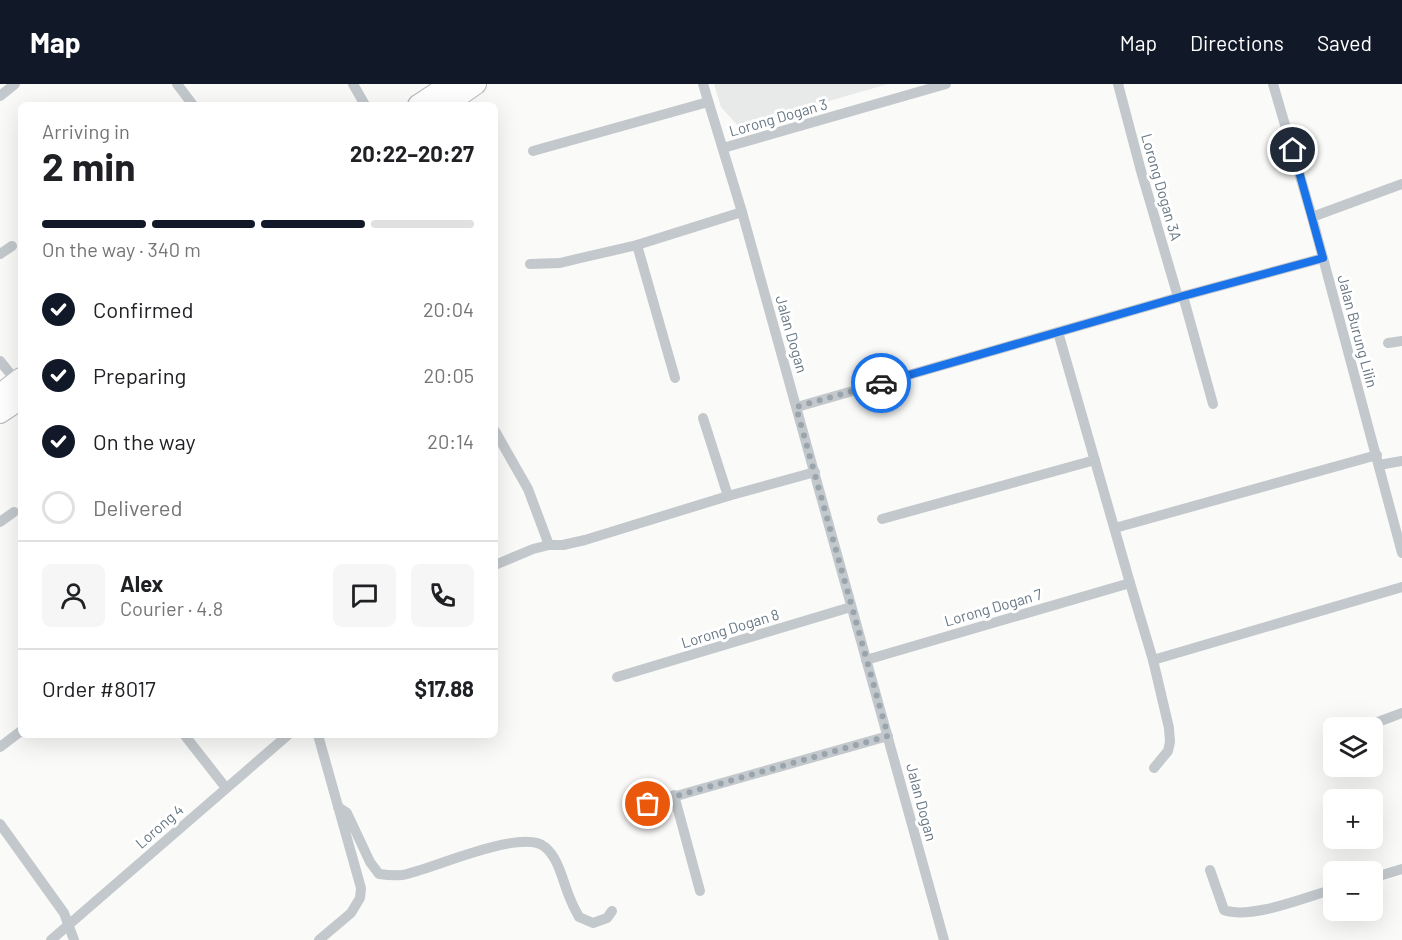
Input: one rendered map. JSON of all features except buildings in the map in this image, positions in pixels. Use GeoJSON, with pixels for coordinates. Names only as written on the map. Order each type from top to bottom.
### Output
{"type":"FeatureCollection","features":[{"type":"Feature","properties":{"kind":"highway"},"geometry":{"type":"LineString","coordinates":[[423,102],[450,84]]}},
{"type":"Feature","properties":{"kind":"highway"},"geometry":{"type":"LineString","coordinates":[[450,102],[476,84]]}},
{"type":"Feature","properties":{"kind":"highway"},"geometry":{"type":"LineString","coordinates":[[0,394],[18,387]]}},
{"type":"Feature","properties":{"kind":"highway"},"geometry":{"type":"LineString","coordinates":[[0,413],[18,389]]}},
{"type":"Feature","properties":{"kind":"street"},"geometry":{"type":"LineString","coordinates":[[0,96],[15,84]]}},
{"type":"Feature","properties":{"kind":"street"},"geometry":{"type":"LineString","coordinates":[[177,84],[192,102]]}},
{"type":"Feature","properties":{"kind":"street"},"geometry":{"type":"LineString","coordinates":[[353,84],[363,102]]}},
{"type":"Feature","properties":{"kind":"street","name":"Jalan Dogan"},"geometry":{"type":"LineString","coordinates":[[703,84],[742,212],[944,940]]}},
{"type":"Feature","properties":{"kind":"street","name":"Lorong Dogan 3"},"geometry":{"type":"LineString","coordinates":[[723,148],[946,84]]}},
{"type":"Feature","properties":{"kind":"street","name":"Lorong Dogan 3A"},"geometry":{"type":"LineString","coordinates":[[1118,84],[1141,171],[1214,405]]}},
{"type":"Feature","properties":{"kind":"street","name":"Jalan Burung Lilin"},"geometry":{"type":"LineString","coordinates":[[1273,84],[1312,217],[1402,553]]}},
{"type":"Feature","properties":{"kind":"street"},"geometry":{"type":"LineString","coordinates":[[533,151],[708,102]]}},
{"type":"Feature","properties":{"kind":"street"},"geometry":{"type":"LineString","coordinates":[[1312,217],[1402,184]]}},
{"type":"Feature","properties":{"kind":"street"},"geometry":{"type":"LineString","coordinates":[[530,264],[560,263],[637,245],[742,212]]}},
{"type":"Feature","properties":{"kind":"street"},"geometry":{"type":"LineString","coordinates":[[637,245],[675,378]]}},
{"type":"Feature","properties":{"kind":"street"},"geometry":{"type":"LineString","coordinates":[[0,254],[12,246]]}},
{"type":"Feature","properties":{"kind":"street"},"geometry":{"type":"LineString","coordinates":[[796,407],[1181,296],[1323,258]]}},
{"type":"Feature","properties":{"kind":"street"},"geometry":{"type":"LineString","coordinates":[[1058,332],[1153,660],[1169,728],[1168,751],[1154,768]]}},
{"type":"Feature","properties":{"kind":"street"},"geometry":{"type":"LineString","coordinates":[[1388,343],[1402,340]]}},
{"type":"Feature","properties":{"kind":"street"},"geometry":{"type":"LineString","coordinates":[[0,361],[18,384]]}},
{"type":"Feature","properties":{"kind":"street"},"geometry":{"type":"LineString","coordinates":[[703,418],[728,496]]}},
{"type":"Feature","properties":{"kind":"street"},"geometry":{"type":"LineString","coordinates":[[498,436],[528,489],[549,545]]}},
{"type":"Feature","properties":{"kind":"street"},"geometry":{"type":"LineString","coordinates":[[882,519],[1095,460]]}},
{"type":"Feature","properties":{"kind":"street"},"geometry":{"type":"LineString","coordinates":[[1115,528],[1378,460],[1402,461]]}},
{"type":"Feature","properties":{"kind":"street"},"geometry":{"type":"LineString","coordinates":[[498,565],[533,549],[585,540],[814,472]]}},
{"type":"Feature","properties":{"kind":"street"},"geometry":{"type":"LineString","coordinates":[[0,522],[14,512]]}},
{"type":"Feature","properties":{"kind":"street","name":"Lorong Dogan 7"},"geometry":{"type":"LineString","coordinates":[[866,660],[1130,584]]}},
{"type":"Feature","properties":{"kind":"street"},"geometry":{"type":"LineString","coordinates":[[1153,660],[1402,587]]}},
{"type":"Feature","properties":{"kind":"street","name":"Lorong Dogan 8"},"geometry":{"type":"LineString","coordinates":[[617,677],[851,607]]}},
{"type":"Feature","properties":{"kind":"street"},"geometry":{"type":"LineString","coordinates":[[1383,720],[1402,713]]}},
{"type":"Feature","properties":{"kind":"street"},"geometry":{"type":"LineString","coordinates":[[0,747],[18,733]]}},
{"type":"Feature","properties":{"kind":"street"},"geometry":{"type":"LineString","coordinates":[[648,804],[888,736]]}},
{"type":"Feature","properties":{"kind":"street"},"geometry":{"type":"LineString","coordinates":[[187,738],[226,788]]}},
{"type":"Feature","properties":{"kind":"street","name":"Lorong 4"},"geometry":{"type":"LineString","coordinates":[[51,940],[284,738]]}},
{"type":"Feature","properties":{"kind":"street"},"geometry":{"type":"LineString","coordinates":[[319,738],[361,888],[360,898],[351,913],[319,940]]}},
{"type":"Feature","properties":{"kind":"street"},"geometry":{"type":"LineString","coordinates":[[674,795],[700,891]]}},
{"type":"Feature","properties":{"kind":"street"},"geometry":{"type":"LineString","coordinates":[[338,807],[347,813],[370,862],[379,874],[403,875],[463,855],[521,841],[535,841],[544,846],[556,859],[569,898],[579,917],[593,923],[608,918],[612,911]]}},
{"type":"Feature","properties":{"kind":"street"},"geometry":{"type":"LineString","coordinates":[[0,824],[64,913],[74,940]]}},
{"type":"Feature","properties":{"kind":"street"},"geometry":{"type":"LineString","coordinates":[[1383,875],[1402,869]]}},
{"type":"Feature","properties":{"kind":"street"},"geometry":{"type":"LineString","coordinates":[[1210,870],[1224,910],[1232,913],[1263,910],[1323,892]]}},
{"type":"Feature","properties":{"kind":"shaded area"},"geometry":{"type":"Polygon","coordinates":[[[714,84],[888,84],[739,127],[721,107],[714,84]]]}},
{"type":"Feature","properties":{"kind":"way so far"},"geometry":{"type":"LineString","coordinates":[[648,804],[888,736],[796,407],[881,383]]}},
{"type":"Feature","properties":{"kind":"route"},"geometry":{"type":"LineString","coordinates":[[881,383],[1323,258],[1293,150]]}}]}
